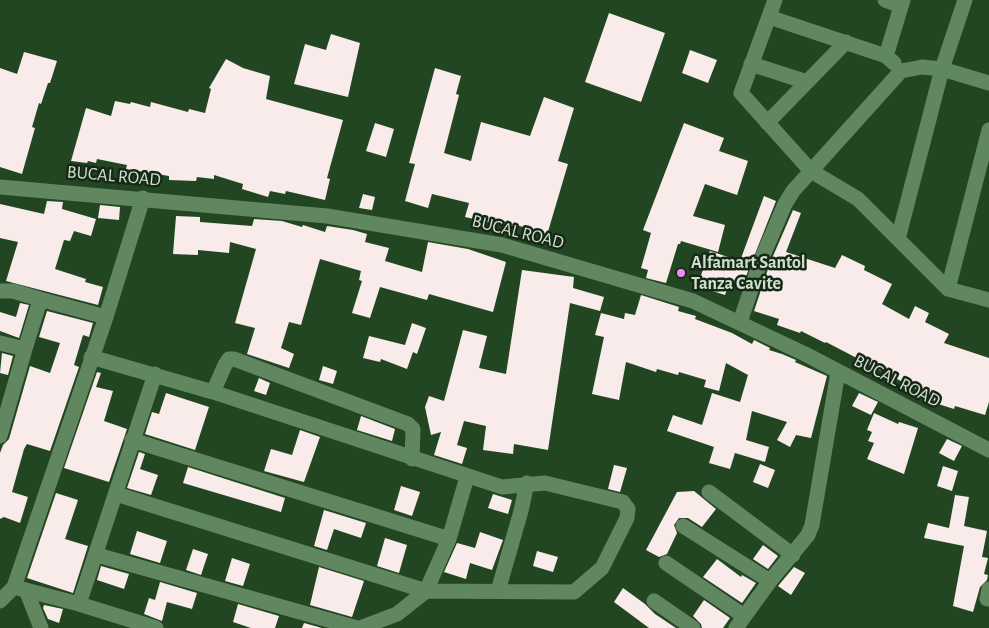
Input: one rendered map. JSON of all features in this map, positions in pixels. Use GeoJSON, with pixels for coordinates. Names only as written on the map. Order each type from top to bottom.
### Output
{"type":"FeatureCollection","features":[{"type":"Feature","properties":{"kind":"street"},"geometry":{"type":"LineString","coordinates":[[775,0],[740,93],[811,171],[858,199],[948,289],[989,300]]}},
{"type":"Feature","properties":{"kind":"street"},"geometry":{"type":"LineString","coordinates":[[885,0],[902,3],[886,56]]}},
{"type":"Feature","properties":{"kind":"street"},"geometry":{"type":"LineString","coordinates":[[898,239],[942,68],[965,0]]}},
{"type":"Feature","properties":{"kind":"street"},"geometry":{"type":"LineString","coordinates":[[769,17],[886,56],[901,71]]}},
{"type":"Feature","properties":{"kind":"street"},"geometry":{"type":"LineString","coordinates":[[767,123],[846,42]]}},
{"type":"Feature","properties":{"kind":"street"},"geometry":{"type":"LineString","coordinates":[[751,64],[807,82]]}},
{"type":"Feature","properties":{"kind":"street"},"geometry":{"type":"LineString","coordinates":[[740,322],[762,260],[785,204],[811,171],[901,71],[922,66],[942,68],[989,83]]}},
{"type":"Feature","properties":{"kind":"street"},"geometry":{"type":"LineString","coordinates":[[948,289],[989,130]]}},
{"type":"Feature","properties":{"kind":"street","name":"BUCAL ROAD"},"geometry":{"type":"LineString","coordinates":[[0,187],[143,198],[327,216],[502,244],[694,301],[740,322],[989,450]]}},
{"type":"Feature","properties":{"kind":"street"},"geometry":{"type":"LineString","coordinates":[[10,592],[106,317],[143,198]]}},
{"type":"Feature","properties":{"kind":"street"},"geometry":{"type":"LineString","coordinates":[[0,291],[13,291],[106,317]]}},
{"type":"Feature","properties":{"kind":"street"},"geometry":{"type":"LineString","coordinates":[[0,436],[38,307],[44,300]]}},
{"type":"Feature","properties":{"kind":"street"},"geometry":{"type":"LineString","coordinates":[[0,343],[25,349]]}},
{"type":"Feature","properties":{"kind":"street"},"geometry":{"type":"LineString","coordinates":[[91,357],[213,392],[502,487],[527,483],[545,483],[623,502],[628,510],[627,518],[602,568],[574,592],[426,591],[116,494]]}},
{"type":"Feature","properties":{"kind":"street"},"geometry":{"type":"LineString","coordinates":[[213,392],[225,365],[230,359],[234,359],[408,424],[413,429],[412,458]]}},
{"type":"Feature","properties":{"kind":"street"},"geometry":{"type":"LineString","coordinates":[[666,564],[740,622],[770,581],[808,535],[812,525],[838,372]]}},
{"type":"Feature","properties":{"kind":"street"},"geometry":{"type":"LineString","coordinates":[[79,604],[155,374]]}},
{"type":"Feature","properties":{"kind":"street"},"geometry":{"type":"LineString","coordinates":[[132,440],[449,539]]}},
{"type":"Feature","properties":{"kind":"street"},"geometry":{"type":"LineString","coordinates":[[96,555],[359,628],[397,614],[426,591],[449,539],[468,477]]}},
{"type":"Feature","properties":{"kind":"street"},"geometry":{"type":"LineString","coordinates":[[498,591],[527,483]]}},
{"type":"Feature","properties":{"kind":"street"},"geometry":{"type":"LineString","coordinates":[[709,492],[793,555]]}},
{"type":"Feature","properties":{"kind":"street"},"geometry":{"type":"LineString","coordinates":[[683,526],[770,581]]}},
{"type":"Feature","properties":{"kind":"street"},"geometry":{"type":"LineString","coordinates":[[10,592],[79,604],[156,628]]}},
{"type":"Feature","properties":{"kind":"street"},"geometry":{"type":"LineString","coordinates":[[10,592],[41,628]]}},
{"type":"Feature","properties":{"kind":"street"},"geometry":{"type":"LineString","coordinates":[[654,601],[693,628]]}},
{"type":"Feature","properties":{"kind":"building"},"geometry":{"type":"Polygon","coordinates":[[[609,13],[665,33],[641,102],[585,82],[609,13]]]}},
{"type":"Feature","properties":{"kind":"building"},"geometry":{"type":"Polygon","coordinates":[[[331,34],[360,43],[348,97],[294,84],[305,44],[326,50],[331,34]]]}},
{"type":"Feature","properties":{"kind":"building"},"geometry":{"type":"Polygon","coordinates":[[[690,50],[717,60],[708,83],[682,73],[690,50]]]}},
{"type":"Feature","properties":{"kind":"building"},"geometry":{"type":"Polygon","coordinates":[[[24,52],[57,61],[41,104],[39,103],[32,127],[35,128],[22,174],[0,167],[0,68],[17,74],[24,52]]]}},
{"type":"Feature","properties":{"kind":"building"},"geometry":{"type":"Polygon","coordinates":[[[226,59],[243,68],[270,76],[266,99],[343,120],[327,178],[330,179],[325,200],[286,191],[285,194],[270,191],[268,197],[242,189],[243,184],[214,175],[214,179],[197,177],[196,181],[169,180],[169,176],[126,169],[127,165],[97,159],[96,163],[71,161],[86,108],[111,116],[115,101],[130,104],[131,102],[150,107],[151,102],[188,112],[189,109],[205,113],[211,89],[209,88],[226,59]]]}},
{"type":"Feature","properties":{"kind":"building"},"geometry":{"type":"Polygon","coordinates":[[[435,68],[461,76],[456,94],[459,95],[444,153],[471,161],[481,122],[530,136],[544,97],[574,108],[558,161],[568,164],[547,235],[514,224],[514,228],[465,217],[469,203],[432,194],[428,208],[405,201],[415,164],[409,163],[435,68]]]}},
{"type":"Feature","properties":{"kind":"building"},"geometry":{"type":"Polygon","coordinates":[[[375,123],[394,129],[386,157],[366,151],[375,123]]]}},
{"type":"Feature","properties":{"kind":"building"},"geometry":{"type":"Polygon","coordinates":[[[684,123],[724,138],[719,151],[748,161],[737,195],[705,184],[693,216],[725,225],[718,252],[681,241],[678,244],[666,283],[646,278],[648,270],[641,268],[651,233],[643,230],[684,123]]]}},
{"type":"Feature","properties":{"kind":"building"},"geometry":{"type":"Polygon","coordinates":[[[363,194],[375,197],[372,210],[359,208],[363,194]]]}},
{"type":"Feature","properties":{"kind":"building"},"geometry":{"type":"Polygon","coordinates":[[[764,196],[776,201],[743,284],[730,280],[725,295],[697,286],[710,251],[740,261],[764,196]]]}},
{"type":"Feature","properties":{"kind":"building"},"geometry":{"type":"Polygon","coordinates":[[[47,201],[63,202],[62,209],[96,219],[91,236],[74,231],[70,241],[64,240],[55,269],[86,279],[85,282],[103,287],[98,305],[6,281],[18,242],[0,238],[0,204],[44,214],[47,201]]]}},
{"type":"Feature","properties":{"kind":"building"},"geometry":{"type":"Polygon","coordinates":[[[100,205],[120,207],[119,220],[98,218],[100,205]]]}},
{"type":"Feature","properties":{"kind":"building"},"geometry":{"type":"Polygon","coordinates":[[[793,210],[801,213],[786,252],[835,268],[842,255],[865,266],[864,270],[892,284],[882,304],[909,319],[915,306],[929,313],[925,322],[949,334],[944,343],[989,358],[989,402],[985,415],[955,406],[954,409],[935,403],[935,401],[919,394],[920,391],[826,342],[801,331],[800,333],[777,325],[779,319],[754,311],[770,263],[793,210]]]}},
{"type":"Feature","properties":{"kind":"building"},"geometry":{"type":"Polygon","coordinates":[[[176,216],[200,217],[200,222],[252,226],[254,219],[282,221],[325,232],[327,226],[353,230],[367,234],[365,242],[389,248],[385,261],[422,272],[428,242],[468,249],[506,262],[493,312],[429,294],[427,300],[380,287],[370,318],[352,313],[362,281],[359,280],[361,271],[320,259],[301,325],[289,322],[281,348],[294,354],[289,368],[247,354],[255,328],[235,323],[256,249],[230,242],[229,253],[198,250],[198,255],[173,254],[176,216]]]}},
{"type":"Feature","properties":{"kind":"building"},"geometry":{"type":"Polygon","coordinates":[[[522,270],[574,277],[573,288],[604,297],[600,311],[570,303],[548,450],[514,444],[513,454],[483,450],[486,426],[464,421],[457,445],[467,448],[462,464],[434,455],[441,432],[431,435],[425,407],[429,396],[444,401],[463,330],[487,336],[479,368],[506,374],[522,270]]]}},
{"type":"Feature","properties":{"kind":"building"},"geometry":{"type":"Polygon","coordinates":[[[641,295],[679,307],[678,311],[696,316],[695,319],[732,333],[752,344],[754,340],[770,348],[769,350],[796,360],[795,362],[827,376],[811,438],[796,435],[790,447],[777,440],[787,422],[752,411],[746,440],[769,447],[765,462],[735,453],[730,469],[709,463],[714,447],[667,431],[673,415],[702,425],[712,393],[740,402],[748,375],[726,363],[719,391],[704,387],[706,380],[679,372],[678,375],[657,369],[656,372],[626,362],[619,400],[592,394],[604,337],[595,335],[601,313],[624,319],[625,313],[635,315],[641,295]]]}},
{"type":"Feature","properties":{"kind":"building"},"geometry":{"type":"Polygon","coordinates":[[[20,303],[29,305],[19,338],[0,331],[0,312],[16,317],[20,303]]]}},
{"type":"Feature","properties":{"kind":"building"},"geometry":{"type":"Polygon","coordinates":[[[47,311],[93,323],[89,337],[83,335],[74,365],[79,367],[50,451],[27,444],[24,449],[12,492],[28,497],[20,523],[4,517],[0,519],[0,453],[3,445],[9,439],[30,366],[50,373],[60,343],[39,337],[47,311]]]}},
{"type":"Feature","properties":{"kind":"building"},"geometry":{"type":"Polygon","coordinates":[[[412,323],[426,328],[417,354],[413,352],[407,369],[381,359],[380,362],[363,358],[369,336],[405,345],[412,323]]]}},
{"type":"Feature","properties":{"kind":"building"},"geometry":{"type":"Polygon","coordinates":[[[2,353],[13,356],[8,375],[0,373],[2,353]]]}},
{"type":"Feature","properties":{"kind":"building"},"geometry":{"type":"Polygon","coordinates":[[[323,366],[337,371],[333,384],[319,380],[323,366]]]}},
{"type":"Feature","properties":{"kind":"building"},"geometry":{"type":"Polygon","coordinates":[[[97,372],[101,373],[96,387],[113,391],[104,421],[127,429],[109,482],[64,468],[97,372]]]}},
{"type":"Feature","properties":{"kind":"building"},"geometry":{"type":"Polygon","coordinates":[[[259,378],[270,383],[266,395],[254,391],[259,378]]]}},
{"type":"Feature","properties":{"kind":"building"},"geometry":{"type":"Polygon","coordinates":[[[166,393],[209,407],[195,450],[145,434],[152,412],[159,414],[166,393]]]}},
{"type":"Feature","properties":{"kind":"building"},"geometry":{"type":"Polygon","coordinates":[[[859,393],[878,402],[871,415],[852,406],[859,393]]]}},
{"type":"Feature","properties":{"kind":"building"},"geometry":{"type":"Polygon","coordinates":[[[874,413],[898,424],[899,422],[918,428],[904,474],[867,459],[874,443],[868,441],[872,432],[867,430],[874,413]]]}},
{"type":"Feature","properties":{"kind":"building"},"geometry":{"type":"Polygon","coordinates":[[[361,416],[395,429],[392,441],[357,430],[361,416]]]}},
{"type":"Feature","properties":{"kind":"building"},"geometry":{"type":"Polygon","coordinates":[[[300,430],[320,437],[304,482],[264,471],[271,449],[292,455],[300,430]]]}},
{"type":"Feature","properties":{"kind":"building"},"geometry":{"type":"Polygon","coordinates":[[[947,439],[962,446],[954,461],[939,453],[947,439]]]}},
{"type":"Feature","properties":{"kind":"building"},"geometry":{"type":"Polygon","coordinates":[[[139,452],[145,454],[140,469],[158,475],[151,495],[127,488],[139,452]]]}},
{"type":"Feature","properties":{"kind":"building"},"geometry":{"type":"Polygon","coordinates":[[[760,464],[775,470],[768,488],[753,482],[760,464]]]}},
{"type":"Feature","properties":{"kind":"building"},"geometry":{"type":"Polygon","coordinates":[[[614,465],[627,468],[620,492],[608,489],[614,465]]]}},
{"type":"Feature","properties":{"kind":"building"},"geometry":{"type":"Polygon","coordinates":[[[943,466],[958,471],[952,491],[937,486],[943,466]]]}},
{"type":"Feature","properties":{"kind":"building"},"geometry":{"type":"Polygon","coordinates":[[[188,467],[285,498],[281,512],[183,483],[188,467]]]}},
{"type":"Feature","properties":{"kind":"building"},"geometry":{"type":"Polygon","coordinates":[[[401,486],[420,492],[412,516],[394,510],[401,486]]]}},
{"type":"Feature","properties":{"kind":"building"},"geometry":{"type":"Polygon","coordinates":[[[694,491],[716,509],[702,527],[688,518],[679,518],[674,525],[677,533],[667,554],[659,557],[646,550],[677,492],[694,491]]]}},
{"type":"Feature","properties":{"kind":"building"},"geometry":{"type":"Polygon","coordinates":[[[56,493],[78,500],[65,539],[88,546],[73,593],[27,578],[56,493]]]}},
{"type":"Feature","properties":{"kind":"building"},"geometry":{"type":"Polygon","coordinates":[[[493,494],[512,500],[508,514],[488,508],[493,494]]]}},
{"type":"Feature","properties":{"kind":"building"},"geometry":{"type":"Polygon","coordinates":[[[955,495],[969,497],[964,526],[987,531],[982,557],[988,558],[984,574],[988,575],[987,580],[980,587],[973,612],[953,606],[964,546],[924,538],[928,523],[949,528],[955,495]]]}},
{"type":"Feature","properties":{"kind":"building"},"geometry":{"type":"Polygon","coordinates":[[[324,510],[366,523],[361,538],[334,529],[327,550],[314,546],[324,510]]]}},
{"type":"Feature","properties":{"kind":"building"},"geometry":{"type":"Polygon","coordinates":[[[137,531],[167,541],[160,563],[130,554],[137,531]]]}},
{"type":"Feature","properties":{"kind":"building"},"geometry":{"type":"Polygon","coordinates":[[[480,532],[503,540],[492,570],[470,563],[466,579],[444,572],[457,543],[475,548],[480,532]]]}},
{"type":"Feature","properties":{"kind":"building"},"geometry":{"type":"Polygon","coordinates":[[[385,538],[407,545],[399,573],[377,566],[385,538]]]}},
{"type":"Feature","properties":{"kind":"building"},"geometry":{"type":"Polygon","coordinates":[[[763,545],[778,556],[768,569],[753,559],[763,545]]]}},
{"type":"Feature","properties":{"kind":"building"},"geometry":{"type":"Polygon","coordinates":[[[193,549],[208,554],[201,575],[186,570],[193,549]]]}},
{"type":"Feature","properties":{"kind":"building"},"geometry":{"type":"Polygon","coordinates":[[[537,551],[558,557],[553,572],[533,566],[537,551]]]}},
{"type":"Feature","properties":{"kind":"building"},"geometry":{"type":"Polygon","coordinates":[[[232,558],[250,564],[243,586],[225,581],[232,558]]]}},
{"type":"Feature","properties":{"kind":"building"},"geometry":{"type":"Polygon","coordinates":[[[717,559],[741,577],[742,575],[756,583],[742,603],[703,577],[717,559]]]}},
{"type":"Feature","properties":{"kind":"building"},"geometry":{"type":"Polygon","coordinates":[[[101,566],[129,574],[124,589],[97,580],[101,566]]]}},
{"type":"Feature","properties":{"kind":"building"},"geometry":{"type":"Polygon","coordinates":[[[319,567],[364,581],[352,617],[310,605],[319,567]]]}},
{"type":"Feature","properties":{"kind":"building"},"geometry":{"type":"Polygon","coordinates":[[[794,567],[805,573],[791,595],[778,586],[794,567]]]}},
{"type":"Feature","properties":{"kind":"building"},"geometry":{"type":"Polygon","coordinates":[[[160,582],[197,593],[192,609],[167,602],[162,621],[144,614],[149,598],[155,600],[160,582]]]}},
{"type":"Feature","properties":{"kind":"building"},"geometry":{"type":"Polygon","coordinates":[[[623,588],[676,628],[649,628],[614,602],[623,588]]]}},
{"type":"Feature","properties":{"kind":"building"},"geometry":{"type":"Polygon","coordinates":[[[704,600],[730,618],[723,628],[702,628],[701,624],[693,616],[704,600]]]}},
{"type":"Feature","properties":{"kind":"building"},"geometry":{"type":"Polygon","coordinates":[[[238,604],[279,616],[275,628],[251,628],[233,622],[238,604]]]}},
{"type":"Feature","properties":{"kind":"building"},"geometry":{"type":"Polygon","coordinates":[[[44,605],[63,609],[59,623],[48,619],[43,608],[44,605]]]}},
{"type":"Feature","properties":{"kind":"building"},"geometry":{"type":"Polygon","coordinates":[[[304,623],[322,628],[302,628],[304,623]]]}},
{"type":"Feature","properties":{"kind":"place","name":"Alfamart Santol Tanza Cavite"},"geometry":{"type":"Point","coordinates":[681,273]}}]}
